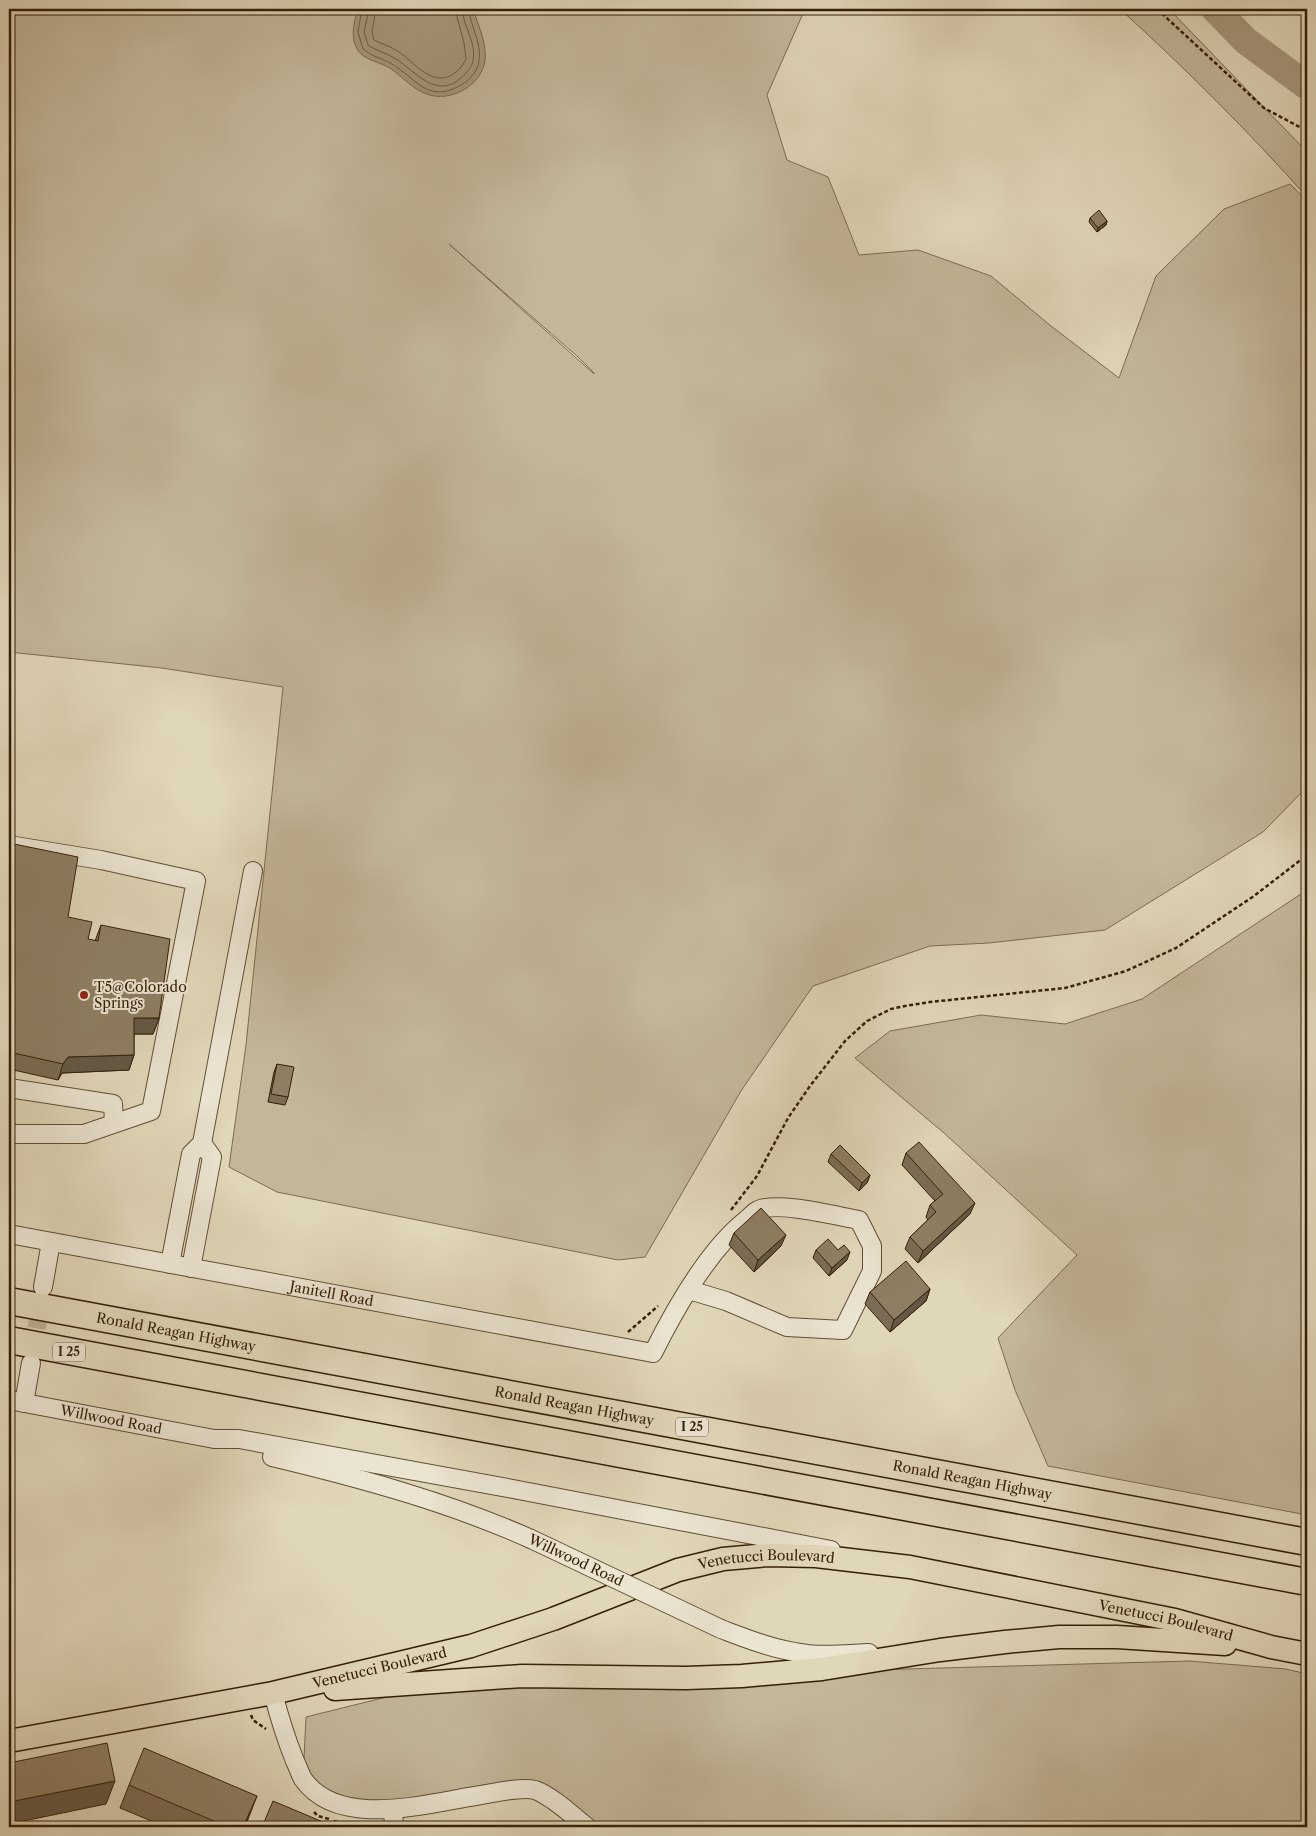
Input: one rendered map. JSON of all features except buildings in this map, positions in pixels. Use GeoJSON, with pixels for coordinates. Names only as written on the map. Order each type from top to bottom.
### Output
{"type":"FeatureCollection","features":[{"type":"Feature","properties":{"kind":"highway","name":"Ronald Reagan Highway"},"geometry":{"type":"LineString","coordinates":[[9,1300],[1307,1542]]}},
{"type":"Feature","properties":{"kind":"highway","name":"I 25"},"geometry":{"type":"LineString","coordinates":[[9,1340],[1307,1582]]}},
{"type":"Feature","properties":{"kind":"main road","name":"Venetucci Boulevard"},"geometry":{"type":"LineString","coordinates":[[9,1741],[273,1693],[471,1646],[553,1619],[678,1570],[723,1559],[768,1555],[816,1556],[910,1567],[1175,1620],[1307,1654]]}},
{"type":"Feature","properties":{"kind":"main road","name":"Venetucci Boulevard"},"geometry":{"type":"LineString","coordinates":[[273,1693],[522,1676],[686,1678],[742,1676],[822,1669],[940,1650],[1005,1642],[1088,1637],[1271,1646]]}},
{"type":"Feature","properties":{"kind":"street"},"geometry":{"type":"LineString","coordinates":[[9,845],[101,860],[196,881],[151,1111],[84,1134],[9,1134]]}},
{"type":"Feature","properties":{"kind":"street"},"geometry":{"type":"LineString","coordinates":[[170,1264],[191,1154],[202,1143],[253,872]]}},
{"type":"Feature","properties":{"kind":"street"},"geometry":{"type":"LineString","coordinates":[[9,1088],[113,1104],[114,1123]]}},
{"type":"Feature","properties":{"kind":"street"},"geometry":{"type":"LineString","coordinates":[[191,1268],[212,1157],[202,1143]]}},
{"type":"Feature","properties":{"kind":"street"},"geometry":{"type":"LineString","coordinates":[[779,1207],[859,1220],[872,1246],[872,1271],[844,1330],[787,1327],[726,1301],[689,1290],[714,1253],[732,1231],[758,1210],[779,1207]]}},
{"type":"Feature","properties":{"kind":"street","name":"Janitell Road"},"geometry":{"type":"LineString","coordinates":[[9,1234],[653,1353],[674,1311],[689,1290]]}},
{"type":"Feature","properties":{"kind":"street"},"geometry":{"type":"LineString","coordinates":[[43,1287],[51,1242]]}},
{"type":"Feature","properties":{"kind":"street"},"geometry":{"type":"LineString","coordinates":[[16,1401],[30,1363]]}},
{"type":"Feature","properties":{"kind":"street","name":"Willwood Road"},"geometry":{"type":"LineString","coordinates":[[16,1401],[214,1439],[239,1440],[513,1489],[807,1544],[910,1567]]}},
{"type":"Feature","properties":{"kind":"street","name":"Willwood Road"},"geometry":{"type":"LineString","coordinates":[[214,1439],[239,1449],[360,1478],[492,1522],[721,1629],[766,1646],[797,1653],[820,1655],[940,1650]]}},
{"type":"Feature","properties":{"kind":"street"},"geometry":{"type":"LineString","coordinates":[[273,1693],[286,1738],[303,1779],[322,1797],[341,1806],[368,1810],[393,1809],[513,1790],[534,1790],[561,1805],[587,1827]]}},
{"type":"Feature","properties":{"kind":"street"},"geometry":{"type":"LineString","coordinates":[[393,1809],[394,1827]]}},
{"type":"Feature","properties":{"kind":"path"},"geometry":{"type":"LineString","coordinates":[[1157,9],[1264,108],[1307,131]]}},
{"type":"Feature","properties":{"kind":"path"},"geometry":{"type":"LineString","coordinates":[[731,1210],[757,1176],[788,1118],[810,1086],[845,1041],[867,1021],[905,1006],[1064,988],[1126,971],[1176,948],[1254,896],[1307,855]]}},
{"type":"Feature","properties":{"kind":"path"},"geometry":{"type":"LineString","coordinates":[[611,1345],[649,1315],[663,1300]]}},
{"type":"Feature","properties":{"kind":"path"},"geometry":{"type":"LineString","coordinates":[[410,1827],[419,1826]]}},
{"type":"Feature","properties":{"kind":"shaded area"},"geometry":{"type":"Polygon","coordinates":[[[9,9],[805,9],[767,95],[787,160],[828,177],[859,255],[918,250],[991,276],[1051,326],[1119,378],[1156,276],[1224,209],[1290,184],[1307,201],[1307,787],[1263,832],[1105,930],[989,943],[930,946],[813,986],[741,1091],[645,1257],[618,1260],[277,1192],[229,1167],[246,1045],[283,687],[162,668],[9,652],[9,9]],[[449,244],[594,374],[578,357],[449,244]]]}},
{"type":"Feature","properties":{"kind":"shaded area"},"geometry":{"type":"Polygon","coordinates":[[[1120,9],[1169,9],[1307,152],[1307,197],[1216,101],[1120,9]]]}},
{"type":"Feature","properties":{"kind":"shaded area"},"geometry":{"type":"Polygon","coordinates":[[[1307,890],[1307,1515],[1048,1466],[1015,1390],[998,1338],[1077,1255],[944,1133],[855,1058],[890,1031],[981,1015],[1065,1024],[1142,999],[1307,890]]]}},
{"type":"Feature","properties":{"kind":"shaded area"},"geometry":{"type":"Polygon","coordinates":[[[1189,1661],[1286,1669],[1307,1674],[1307,1827],[587,1827],[561,1805],[513,1790],[368,1810],[303,1779],[306,1717],[447,1682],[1189,1661]]]}},
{"type":"Feature","properties":{"kind":"water"},"geometry":{"type":"Polygon","coordinates":[[[358,9],[473,9],[485,47],[483,69],[471,85],[454,94],[436,96],[422,92],[390,68],[360,53],[355,44],[353,34],[358,9]]]}},
{"type":"Feature","properties":{"kind":"waterway"},"geometry":{"type":"LineString","coordinates":[[1215,9],[1246,41],[1307,86]]}},
{"type":"Feature","properties":{"kind":"tunnel"},"geometry":{"type":"LineString","coordinates":[[32,1355],[42,1297]]}},
{"type":"Feature","properties":{"kind":"place","name":"T5@Colorado Springs"},"geometry":{"type":"Point","coordinates":[84,995]}}]}
